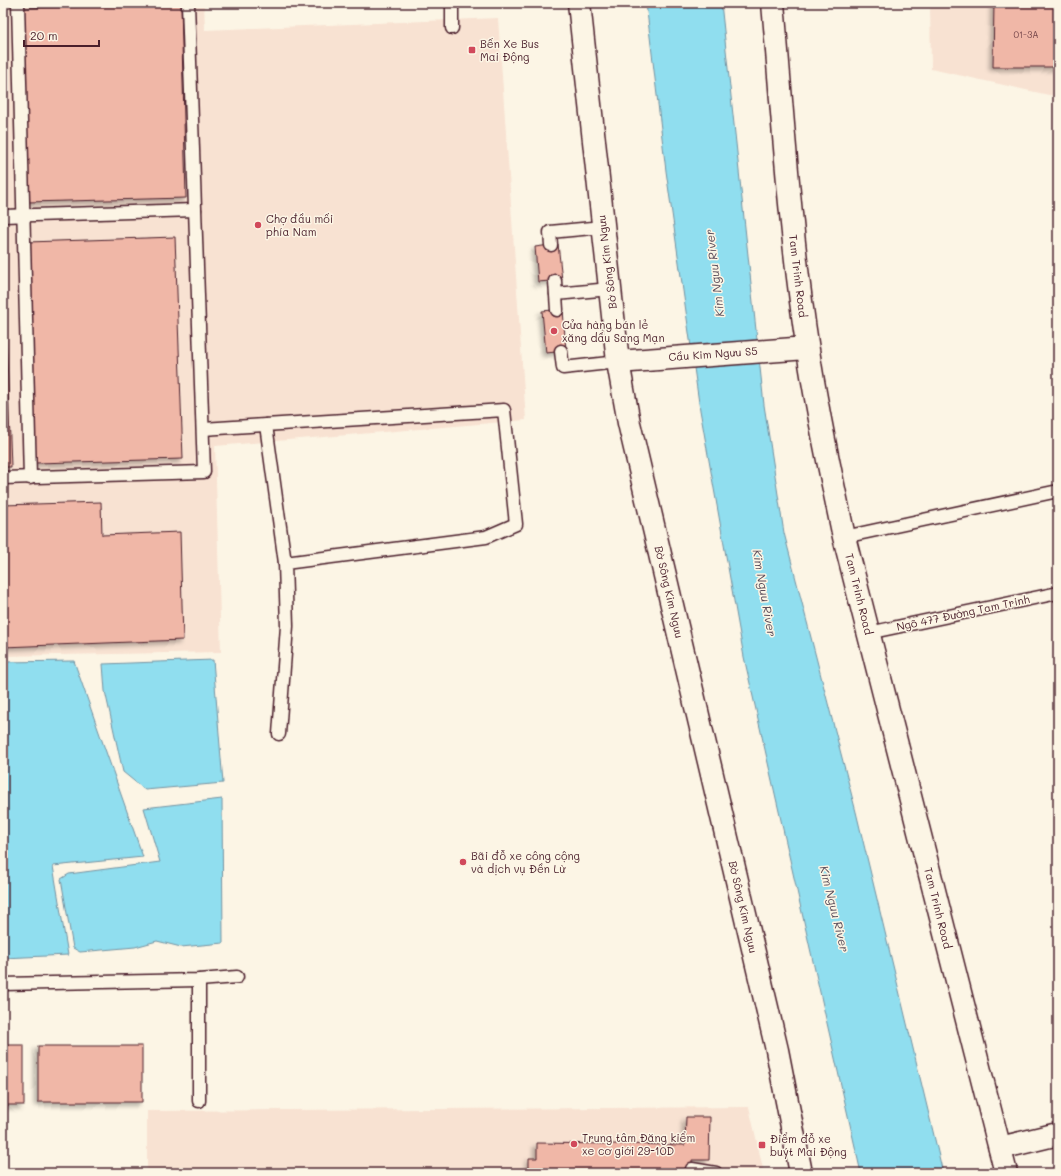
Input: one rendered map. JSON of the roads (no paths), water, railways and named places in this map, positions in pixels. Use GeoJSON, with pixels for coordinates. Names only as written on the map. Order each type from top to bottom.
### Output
{"type":"FeatureCollection","features":[{"type":"Feature","properties":{"kind":"street","name":"Bờ Sông Kim Ngưu"},"geometry":{"type":"LineString","coordinates":[[579,3],[618,362],[630,423],[777,1050],[801,1173]]}},
{"type":"Feature","properties":{"kind":"street","name":"Tam Trinh Road"},"geometry":{"type":"LineString","coordinates":[[773,3],[790,206],[807,348],[826,451],[844,537],[1006,1173]]}},
{"type":"Feature","properties":{"kind":"street","name":"Cầu Kim Ngưu S5"},"geometry":{"type":"LineString","coordinates":[[618,362],[807,348]]}},
{"type":"Feature","properties":{"kind":"street"},"geometry":{"type":"LineString","coordinates":[[1000,1148],[1058,1134]]}},
{"type":"Feature","properties":{"kind":"lane"},"geometry":{"type":"LineString","coordinates":[[18,3],[30,478]]}},
{"type":"Feature","properties":{"kind":"lane"},"geometry":{"type":"LineString","coordinates":[[3,478],[204,472],[188,3]]}},
{"type":"Feature","properties":{"kind":"lane"},"geometry":{"type":"LineString","coordinates":[[452,3],[452,28]]}},
{"type":"Feature","properties":{"kind":"lane"},"geometry":{"type":"LineString","coordinates":[[3,216],[195,210]]}},
{"type":"Feature","properties":{"kind":"lane"},"geometry":{"type":"LineString","coordinates":[[551,245],[550,232],[603,226]]}},
{"type":"Feature","properties":{"kind":"lane"},"geometry":{"type":"LineString","coordinates":[[555,281],[558,310]]}},
{"type":"Feature","properties":{"kind":"lane"},"geometry":{"type":"LineString","coordinates":[[556,294],[610,289]]}},
{"type":"Feature","properties":{"kind":"lane"},"geometry":{"type":"LineString","coordinates":[[561,351],[563,368],[618,362]]}},
{"type":"Feature","properties":{"kind":"lane"},"geometry":{"type":"LineString","coordinates":[[203,429],[504,410],[516,524],[486,537],[285,562]]}},
{"type":"Feature","properties":{"kind":"lane"},"geometry":{"type":"LineString","coordinates":[[266,424],[285,562],[287,626],[279,734]]}},
{"type":"Feature","properties":{"kind":"lane"},"geometry":{"type":"LineString","coordinates":[[844,537],[1058,491]]}},
{"type":"Feature","properties":{"kind":"lane","name":"Ngõ 477 Đường Tam Trinh"},"geometry":{"type":"LineString","coordinates":[[868,633],[1058,593]]}},
{"type":"Feature","properties":{"kind":"lane"},"geometry":{"type":"LineString","coordinates":[[3,984],[199,980],[237,977]]}},
{"type":"Feature","properties":{"kind":"lane"},"geometry":{"type":"LineString","coordinates":[[199,980],[199,1101]]}},
{"type":"Feature","properties":{"kind":"lane"},"geometry":{"type":"LineString","coordinates":[[692,1170],[716,1173]]}},
{"type":"Feature","properties":{"kind":"water","name":"Kim Nguu River"},"geometry":{"type":"Polygon","coordinates":[[[646,3],[721,3],[764,405],[784,533],[856,812],[943,1173],[861,1173],[744,657],[700,410],[666,171],[646,3]]]}},
{"type":"Feature","properties":{"kind":"water"},"geometry":{"type":"Polygon","coordinates":[[[213,660],[223,783],[145,790],[123,772],[105,691],[103,664],[213,660]]]}},
{"type":"Feature","properties":{"kind":"water"},"geometry":{"type":"Polygon","coordinates":[[[74,661],[143,857],[53,866],[68,955],[3,958],[3,662],[74,661]]]}},
{"type":"Feature","properties":{"kind":"water"},"geometry":{"type":"Polygon","coordinates":[[[222,799],[223,943],[181,947],[157,941],[135,947],[80,952],[73,948],[61,879],[69,874],[160,862],[144,808],[222,799]]]}},
{"type":"Feature","properties":{"kind":"place","name":"Bến Xe Bus Mai Động"},"geometry":{"type":"Point","coordinates":[472,50]}},
{"type":"Feature","properties":{"kind":"place","name":"Chợ đầu mối phía Nam"},"geometry":{"type":"Point","coordinates":[258,225]}},
{"type":"Feature","properties":{"kind":"place","name":"Cửa hàng bán lẻ xăng dầu Sang Mạn"},"geometry":{"type":"Point","coordinates":[554,331]}},
{"type":"Feature","properties":{"kind":"place","name":"Bãi đỗ xe công cộng và dịch vụ Đền Lừ"},"geometry":{"type":"Point","coordinates":[463,862]}},
{"type":"Feature","properties":{"kind":"place","name":"Trung tâm Đăng kiểm xe cơ giới 29-10D"},"geometry":{"type":"Point","coordinates":[574,1144]}},
{"type":"Feature","properties":{"kind":"place","name":"Điểm đỗ xe buýt Mai Động"},"geometry":{"type":"Point","coordinates":[762,1145]}}]}
